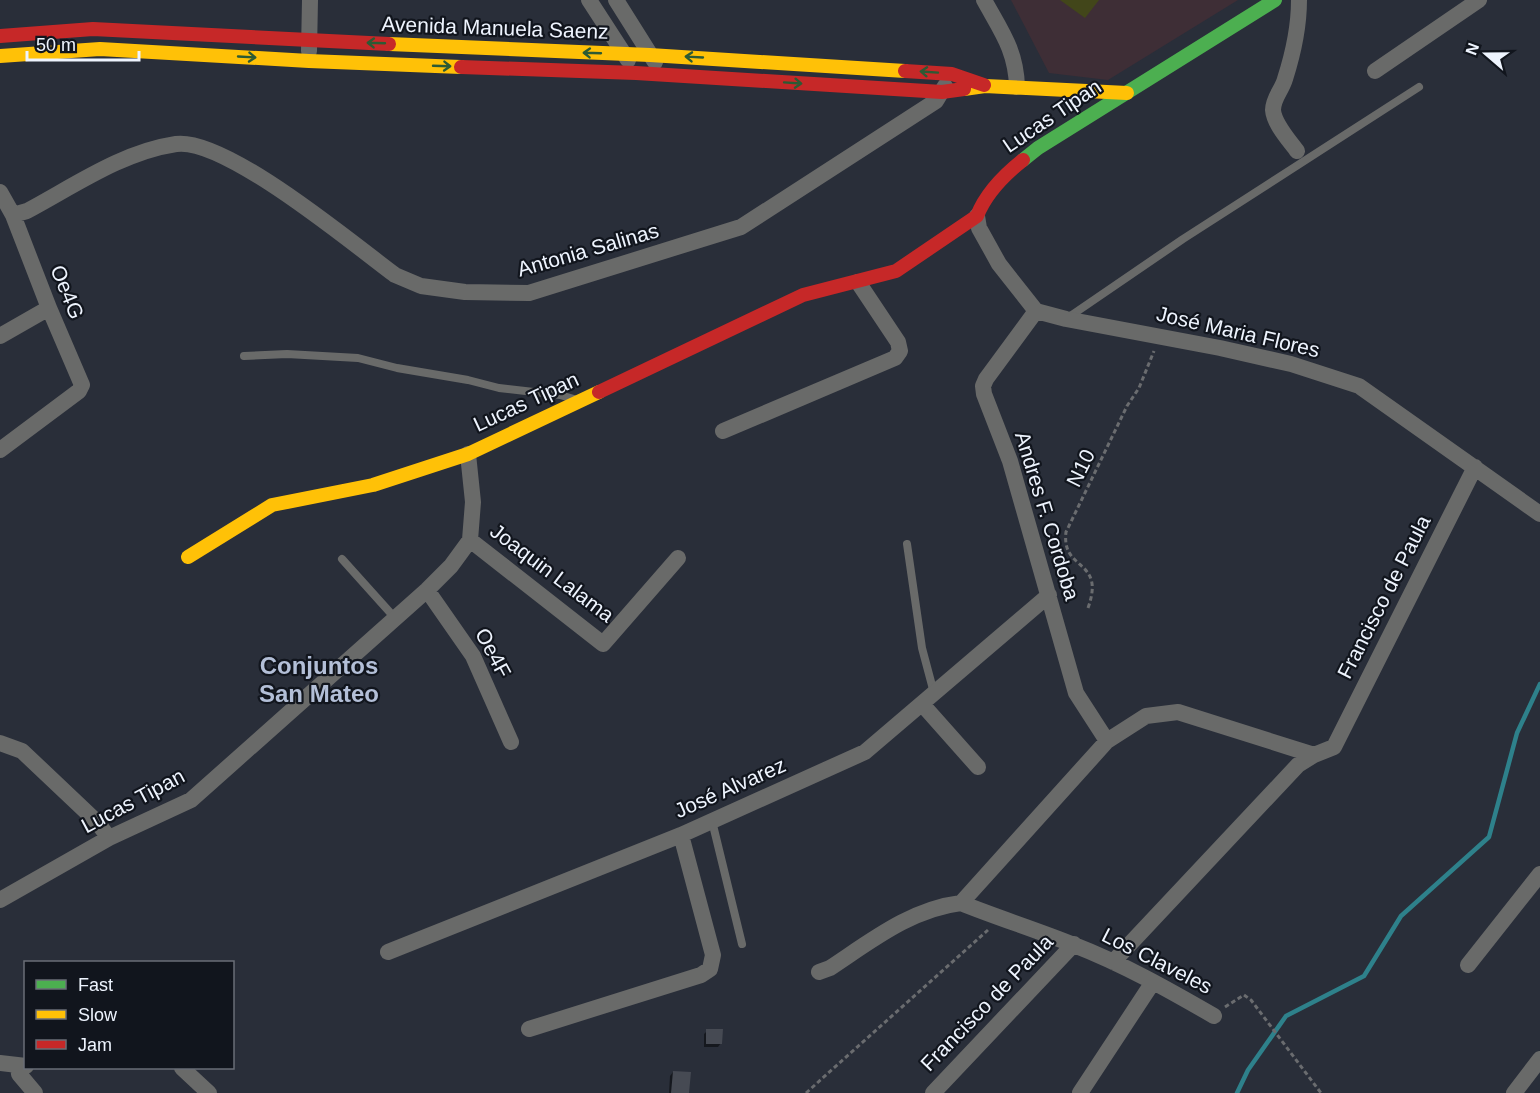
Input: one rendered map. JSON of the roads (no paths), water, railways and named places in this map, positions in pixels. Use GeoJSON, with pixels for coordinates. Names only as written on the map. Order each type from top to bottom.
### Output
{"type":"FeatureCollection","features":[{"type":"Feature","properties":{"kind":"street"},"geometry":{"type":"LineString","coordinates":[[309,61],[310,0]]}},
{"type":"Feature","properties":{"kind":"street"},"geometry":{"type":"LineString","coordinates":[[589,0],[636,73]]}},
{"type":"Feature","properties":{"kind":"street"},"geometry":{"type":"LineString","coordinates":[[616,0],[663,76]]}},
{"type":"Feature","properties":{"kind":"street"},"geometry":{"type":"LineString","coordinates":[[984,0],[1013,54],[1017,70],[1017,87]]}},
{"type":"Feature","properties":{"kind":"street","name":"Lucas Tipan"},"geometry":{"type":"LineString","coordinates":[[0,900],[109,838],[191,800],[427,590],[451,566],[470,540],[473,502],[468,454],[803,295],[896,271],[977,216],[981,206],[1020,161],[1038,148],[1275,0]]}},
{"type":"Feature","properties":{"kind":"street"},"geometry":{"type":"LineString","coordinates":[[1297,151],[1273,111],[1291,57],[1299,20],[1299,0]]}},
{"type":"Feature","properties":{"kind":"street"},"geometry":{"type":"LineString","coordinates":[[1375,71],[1479,0]]}},
{"type":"Feature","properties":{"kind":"street","name":"Avenida Manuela Saenz"},"geometry":{"type":"LineString","coordinates":[[0,36],[93,29],[650,54],[952,74],[985,86]]}},
{"type":"Feature","properties":{"kind":"street","name":"Avenida Manuela Saenz"},"geometry":{"type":"LineString","coordinates":[[0,56],[100,49],[309,61],[636,73],[942,92],[985,86],[1127,93]]}},
{"type":"Feature","properties":{"kind":"street","name":"Antonia Salinas"},"geometry":{"type":"LineString","coordinates":[[13,215],[27,211],[136,154],[186,144],[209,150],[238,162],[395,275],[410,283],[465,292],[529,293],[741,227],[936,101],[952,74]]}},
{"type":"Feature","properties":{"kind":"street"},"geometry":{"type":"LineString","coordinates":[[0,192],[13,215]]}},
{"type":"Feature","properties":{"kind":"street","name":"Oe4G"},"geometry":{"type":"LineString","coordinates":[[0,450],[79,391],[82,384],[49,308],[13,215]]}},
{"type":"Feature","properties":{"kind":"street"},"geometry":{"type":"LineString","coordinates":[[977,216],[979,228],[999,264],[1036,311]]}},
{"type":"Feature","properties":{"kind":"street"},"geometry":{"type":"LineString","coordinates":[[723,431],[896,358],[900,351],[898,342],[858,282]]}},
{"type":"Feature","properties":{"kind":"street"},"geometry":{"type":"LineString","coordinates":[[0,336],[49,308]]}},
{"type":"Feature","properties":{"kind":"street","name":"José Maria Flores"},"geometry":{"type":"LineString","coordinates":[[1036,311],[1291,364],[1359,386],[1540,514]]}},
{"type":"Feature","properties":{"kind":"street","name":"Andres F. Cordoba"},"geometry":{"type":"LineString","coordinates":[[1036,311],[992,371],[983,386],[984,394],[1010,461],[1076,693],[1107,741]]}},
{"type":"Feature","properties":{"kind":"street"},"geometry":{"type":"LineString","coordinates":[[188,557],[272,505],[373,485],[468,454]]}},
{"type":"Feature","properties":{"kind":"street","name":"Francisco de Paula"},"geometry":{"type":"LineString","coordinates":[[1314,755],[1334,747],[1474,467]]}},
{"type":"Feature","properties":{"kind":"street","name":"Joaquin Lalama"},"geometry":{"type":"LineString","coordinates":[[470,540],[603,644],[678,558]]}},
{"type":"Feature","properties":{"kind":"street","name":"Oe4F"},"geometry":{"type":"LineString","coordinates":[[427,590],[473,656],[511,742]]}},
{"type":"Feature","properties":{"kind":"street","name":"José Alvarez"},"geometry":{"type":"LineString","coordinates":[[388,951],[681,835],[865,752],[1049,595]]}},
{"type":"Feature","properties":{"kind":"street"},"geometry":{"type":"LineString","coordinates":[[928,698],[978,767]]}},
{"type":"Feature","properties":{"kind":"street"},"geometry":{"type":"LineString","coordinates":[[819,972],[830,968],[910,917],[943,905],[961,903],[1107,741],[1146,716],[1178,712],[1314,755]]}},
{"type":"Feature","properties":{"kind":"street"},"geometry":{"type":"LineString","coordinates":[[0,743],[22,751],[97,822],[109,838]]}},
{"type":"Feature","properties":{"kind":"street"},"geometry":{"type":"LineString","coordinates":[[1113,962],[1298,765],[1314,755]]}},
{"type":"Feature","properties":{"kind":"street"},"geometry":{"type":"LineString","coordinates":[[529,1029],[701,975],[710,969],[713,955],[681,835]]}},
{"type":"Feature","properties":{"kind":"street"},"geometry":{"type":"LineString","coordinates":[[1468,965],[1540,873]]}},
{"type":"Feature","properties":{"kind":"street","name":"Los Claveles"},"geometry":{"type":"LineString","coordinates":[[961,903],[1074,944],[1154,982],[1215,1016]]}},
{"type":"Feature","properties":{"kind":"street","name":"Francisco de Paula"},"geometry":{"type":"LineString","coordinates":[[933,1093],[1074,944]]}},
{"type":"Feature","properties":{"kind":"street"},"geometry":{"type":"LineString","coordinates":[[1080,1093],[1154,982]]}},
{"type":"Feature","properties":{"kind":"street"},"geometry":{"type":"LineString","coordinates":[[1514,1093],[1540,1059]]}},
{"type":"Feature","properties":{"kind":"street"},"geometry":{"type":"LineString","coordinates":[[0,1063],[22,1066],[19,1074],[35,1093]]}},
{"type":"Feature","properties":{"kind":"street"},"geometry":{"type":"LineString","coordinates":[[183,1069],[209,1093]]}},
{"type":"Feature","properties":{"kind":"lane"},"geometry":{"type":"LineString","coordinates":[[1066,319],[1183,239],[1419,87]]}},
{"type":"Feature","properties":{"kind":"lane"},"geometry":{"type":"LineString","coordinates":[[244,356],[287,354],[358,357],[397,368],[468,380],[499,388],[560,395],[580,401]]}},
{"type":"Feature","properties":{"kind":"lane"},"geometry":{"type":"LineString","coordinates":[[907,544],[928,698]]}},
{"type":"Feature","properties":{"kind":"lane"},"geometry":{"type":"LineString","coordinates":[[342,559],[395,618]]}},
{"type":"Feature","properties":{"kind":"lane"},"geometry":{"type":"LineString","coordinates":[[712,821],[742,944]]}},
{"type":"Feature","properties":{"kind":"waterway"},"geometry":{"type":"LineString","coordinates":[[1237,1093],[1248,1070],[1286,1016],[1364,976],[1401,916],[1489,837],[1517,733],[1540,684]]}},
{"type":"Feature","properties":{"kind":"district","name":"Conjuntos San Mateo"},"geometry":{"type":"Point","coordinates":[319,680]}}]}
